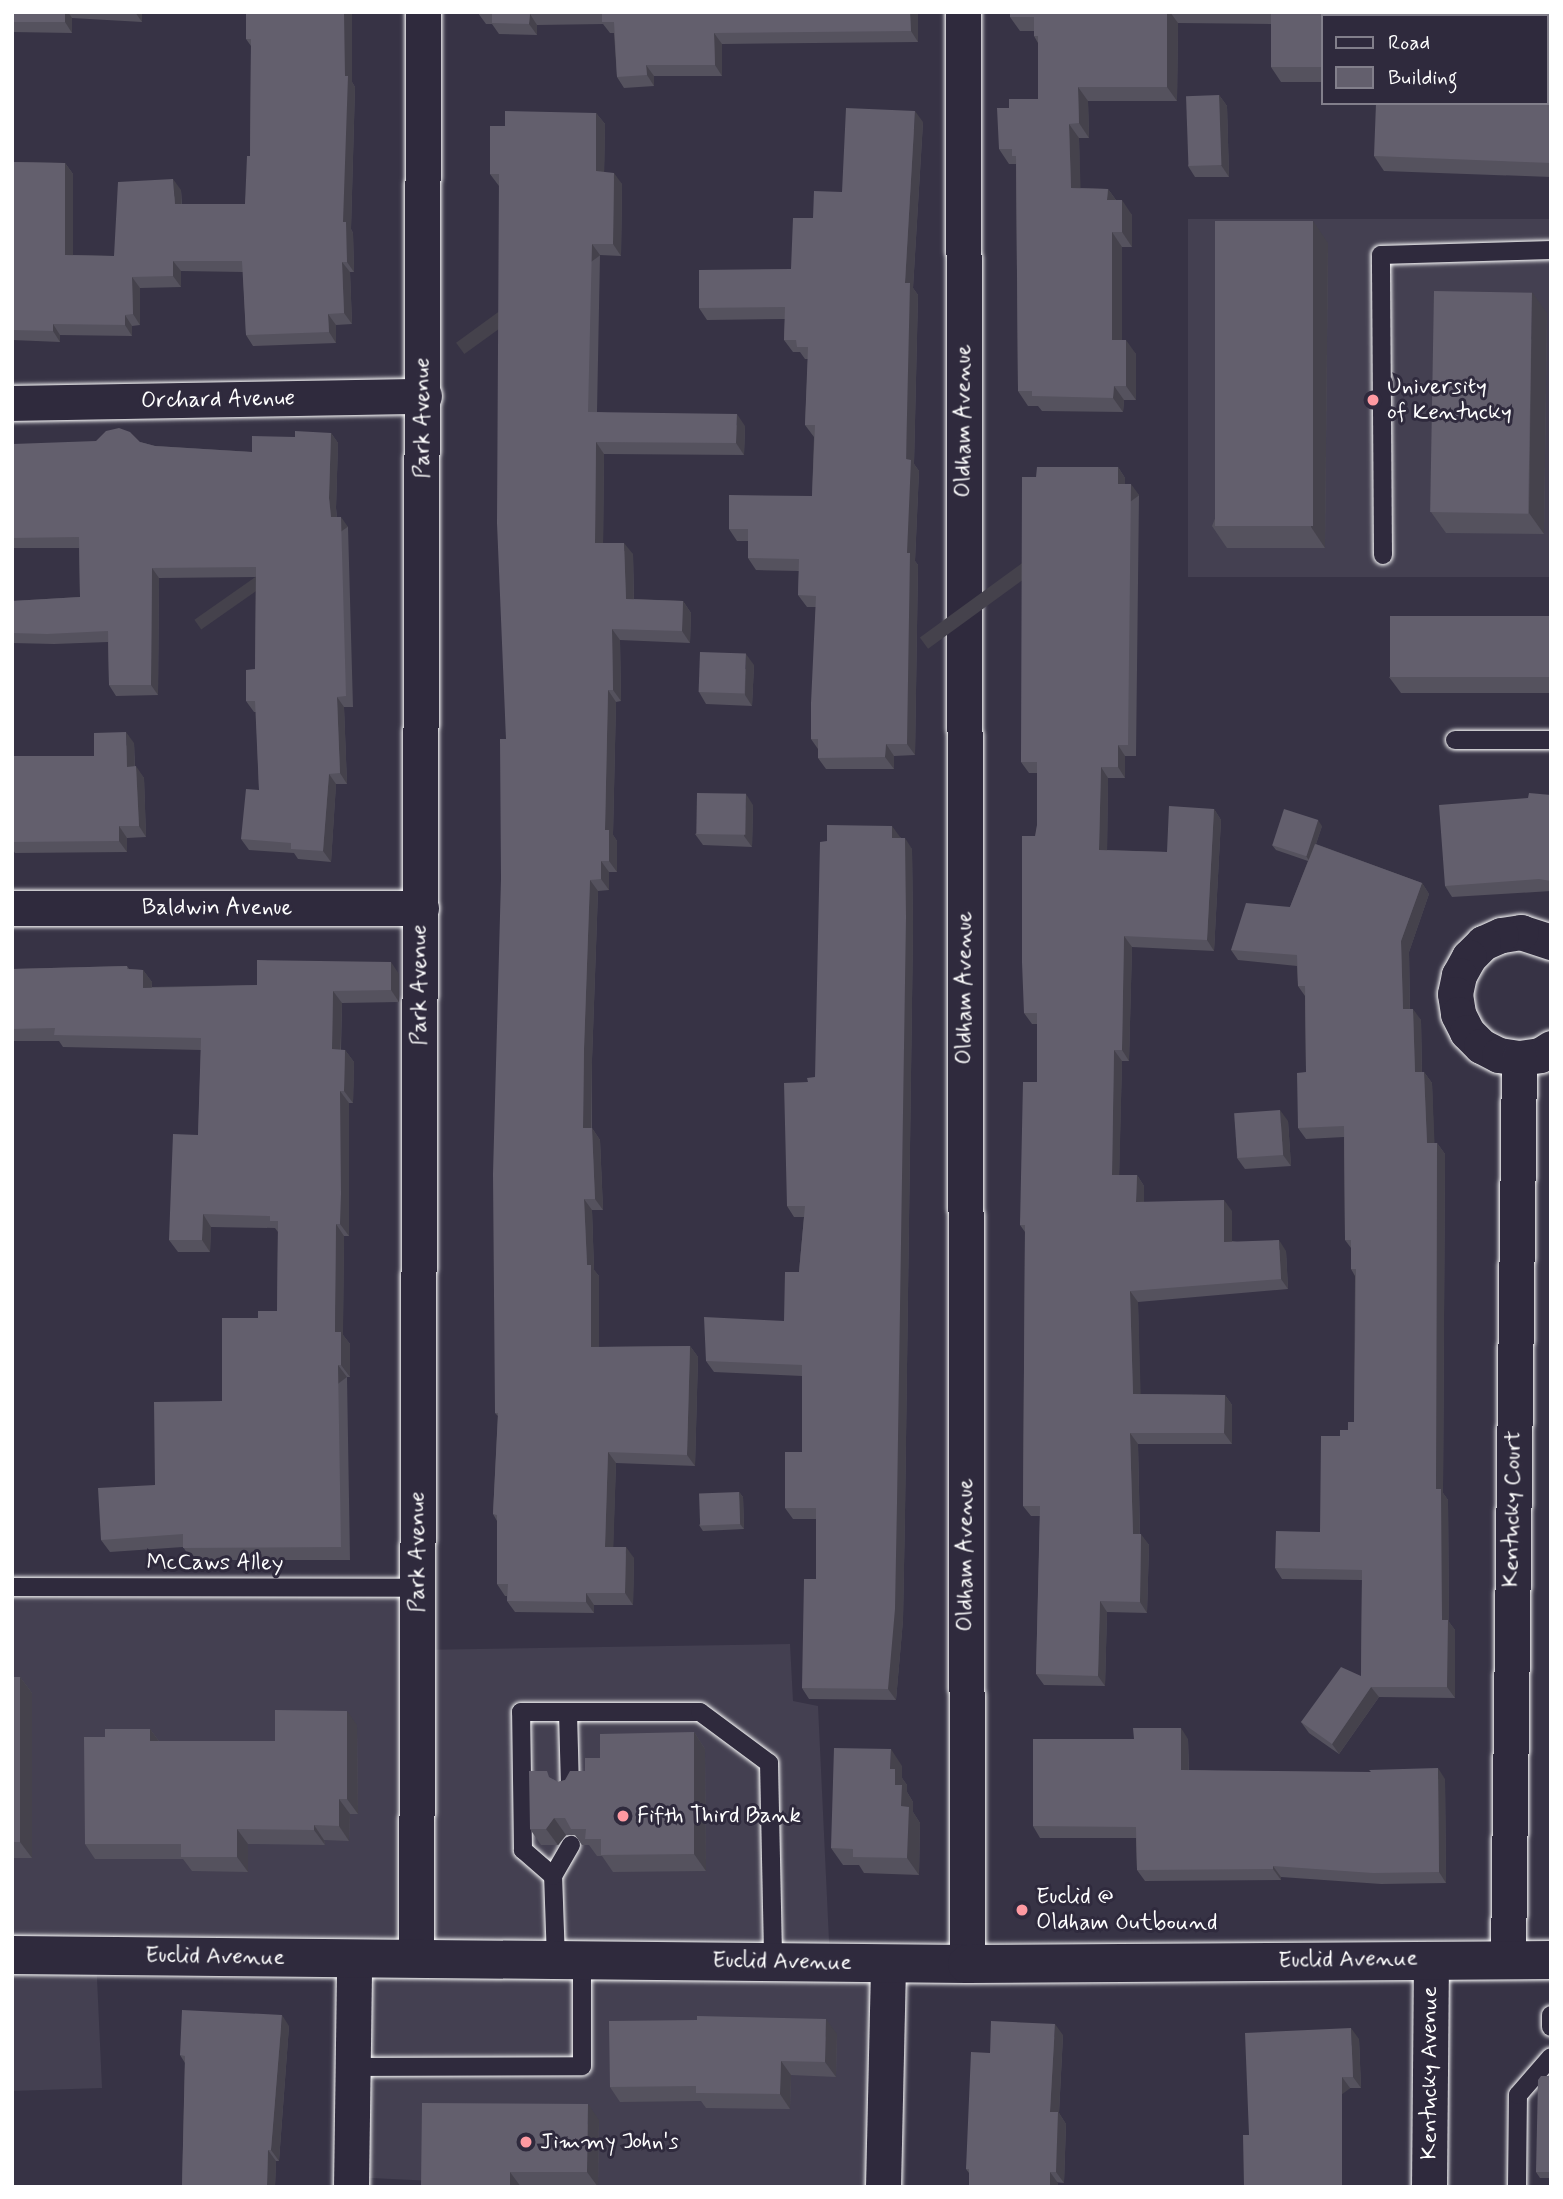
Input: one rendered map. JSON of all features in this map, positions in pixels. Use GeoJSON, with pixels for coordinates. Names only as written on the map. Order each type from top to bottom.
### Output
{"type":"FeatureCollection","features":[{"type":"Feature","properties":{"kind":"main road","name":"Euclid Avenue"},"geometry":{"type":"LineString","coordinates":[[12,1955],[967,1964],[1551,1960]]}},
{"type":"Feature","properties":{"kind":"street","name":"Park Avenue"},"geometry":{"type":"LineString","coordinates":[[416,1959],[424,396],[423,12]]}},
{"type":"Feature","properties":{"kind":"street","name":"Oldham Avenue"},"geometry":{"type":"LineString","coordinates":[[963,12],[967,1964]]}},
{"type":"Feature","properties":{"kind":"street","name":"Orchard Avenue"},"geometry":{"type":"LineString","coordinates":[[12,403],[424,396]]}},
{"type":"Feature","properties":{"kind":"street","name":"Baldwin Avenue"},"geometry":{"type":"LineString","coordinates":[[12,908],[421,908]]}},
{"type":"Feature","properties":{"kind":"street","name":"Kentucky Court"},"geometry":{"type":"LineString","coordinates":[[1508,1959],[1535,1053],[1499,1055],[1481,1046],[1467,1032],[1458,1014],[1455,994],[1459,975],[1469,957],[1483,943],[1501,934],[1521,932],[1551,942]]}},
{"type":"Feature","properties":{"kind":"street"},"geometry":{"type":"LineString","coordinates":[[351,2187],[354,1959]]}},
{"type":"Feature","properties":{"kind":"street","name":"Kentucky Avenue"},"geometry":{"type":"LineString","coordinates":[[1429,2187],[1431,1959]]}},
{"type":"Feature","properties":{"kind":"street"},"geometry":{"type":"LineString","coordinates":[[883,2187],[888,1963]]}},
{"type":"Feature","properties":{"kind":"lane"},"geometry":{"type":"LineString","coordinates":[[1383,555],[1381,255],[1551,250]]}},
{"type":"Feature","properties":{"kind":"lane"},"geometry":{"type":"LineString","coordinates":[[1455,740],[1551,740]]}},
{"type":"Feature","properties":{"kind":"lane","name":"McCaws Alley"},"geometry":{"type":"LineString","coordinates":[[12,1587],[417,1588]]}},
{"type":"Feature","properties":{"kind":"lane"},"geometry":{"type":"LineString","coordinates":[[352,2067],[582,2066],[569,1960],[553,1876],[523,1850],[521,1712],[700,1712],[769,1763],[773,1962]]}},
{"type":"Feature","properties":{"kind":"lane"},"geometry":{"type":"LineString","coordinates":[[568,1712],[570,1787]]}},
{"type":"Feature","properties":{"kind":"lane"},"geometry":{"type":"LineString","coordinates":[[553,1876],[571,1845]]}},
{"type":"Feature","properties":{"kind":"lane"},"geometry":{"type":"LineString","coordinates":[[1551,2015],[1551,2027]]}},
{"type":"Feature","properties":{"kind":"lane"},"geometry":{"type":"LineString","coordinates":[[1517,2187],[1518,2095],[1551,2057]]}},
{"type":"Feature","properties":{"kind":"shaded area","name":"University of Kentucky"},"geometry":{"type":"Polygon","coordinates":[[[1188,219],[1551,219],[1551,577],[1188,577],[1188,219]]]}},
{"type":"Feature","properties":{"kind":"shaded area"},"geometry":{"type":"Polygon","coordinates":[[[12,1587],[417,1588],[417,1650],[790,1644],[793,1701],[818,1706],[830,1962],[888,1963],[883,2187],[559,2187],[351,2177],[354,1959],[96,1956],[102,2088],[12,2091],[12,1587]]]}},
{"type":"Feature","properties":{"kind":"building"},"geometry":{"type":"Polygon","coordinates":[[[12,12],[65,12],[65,22],[12,22],[12,12]]]}},
{"type":"Feature","properties":{"kind":"building"},"geometry":{"type":"Polygon","coordinates":[[[246,12],[344,12],[345,76],[348,76],[343,222],[346,222],[347,262],[342,262],[344,313],[328,314],[329,332],[246,335],[242,261],[173,261],[173,276],[132,277],[133,314],[125,315],[125,325],[53,324],[53,331],[12,330],[12,162],[65,163],[65,255],[114,256],[118,182],[173,179],[175,204],[245,204],[247,156],[250,156],[251,39],[246,39],[246,12]]]}},
{"type":"Feature","properties":{"kind":"building"},"geometry":{"type":"Polygon","coordinates":[[[478,12],[910,12],[911,31],[714,33],[715,65],[646,65],[647,75],[617,77],[614,22],[602,22],[602,13],[530,14],[529,24],[492,23],[492,13],[478,12]]]}},
{"type":"Feature","properties":{"kind":"building"},"geometry":{"type":"Polygon","coordinates":[[[1010,12],[1167,12],[1167,87],[1078,87],[1079,123],[1069,124],[1071,188],[1108,189],[1107,200],[1122,200],[1122,232],[1112,232],[1112,340],[1126,340],[1126,386],[1114,386],[1113,398],[1032,396],[1032,391],[1018,391],[1016,156],[1012,156],[1012,149],[999,149],[997,108],[1009,108],[1009,99],[1038,99],[1038,36],[1034,36],[1034,17],[1010,17],[1010,12]]]}},
{"type":"Feature","properties":{"kind":"building"},"geometry":{"type":"Polygon","coordinates":[[[1271,12],[1527,12],[1322,14],[1322,67],[1271,67],[1271,12]]]}},
{"type":"Feature","properties":{"kind":"building"},"geometry":{"type":"Polygon","coordinates":[[[1551,68],[1551,163],[1374,156],[1376,105],[1549,105],[1551,68]]]}},
{"type":"Feature","properties":{"kind":"building"},"geometry":{"type":"Polygon","coordinates":[[[1219,95],[1221,165],[1188,166],[1186,96],[1219,95]]]}},
{"type":"Feature","properties":{"kind":"building"},"geometry":{"type":"Polygon","coordinates":[[[846,108],[915,111],[905,283],[910,283],[906,459],[911,460],[907,553],[910,553],[907,744],[886,744],[885,757],[818,758],[818,739],[811,739],[816,596],[798,595],[799,559],[748,558],[748,529],[729,529],[729,495],[812,496],[815,425],[805,425],[808,347],[797,347],[796,340],[784,340],[785,307],[699,308],[699,270],[791,269],[793,218],[813,218],[814,191],[842,192],[846,108]]]}},
{"type":"Feature","properties":{"kind":"building"},"geometry":{"type":"Polygon","coordinates":[[[505,111],[596,113],[596,171],[614,173],[613,244],[592,244],[588,412],[737,414],[736,443],[596,442],[595,543],[624,543],[626,599],[683,601],[682,631],[612,629],[613,690],[608,690],[605,830],[609,830],[609,861],[601,861],[601,879],[590,880],[584,1049],[583,1128],[592,1128],[595,1199],[584,1199],[587,1265],[591,1265],[591,1347],[690,1346],[687,1455],[608,1452],[605,1547],[626,1547],[625,1593],[586,1593],[586,1602],[507,1601],[508,1584],[497,1584],[497,1515],[493,1514],[498,1413],[495,1413],[493,1174],[501,879],[500,739],[506,739],[497,523],[499,174],[490,174],[490,126],[505,126],[505,111]]]}},
{"type":"Feature","properties":{"kind":"building"},"geometry":{"type":"Polygon","coordinates":[[[1215,221],[1313,221],[1313,526],[1215,526],[1215,221]]]}},
{"type":"Feature","properties":{"kind":"building"},"geometry":{"type":"Polygon","coordinates":[[[1434,291],[1532,293],[1528,514],[1430,512],[1434,291]]]}},
{"type":"Feature","properties":{"kind":"building"},"geometry":{"type":"Polygon","coordinates":[[[119,428],[130,432],[140,442],[155,446],[252,452],[252,436],[295,437],[295,431],[331,433],[329,498],[331,517],[341,517],[346,696],[337,697],[340,773],[329,774],[323,851],[291,849],[291,843],[241,839],[246,789],[259,790],[255,701],[246,701],[246,670],[255,669],[256,567],[152,568],[151,685],[109,685],[108,631],[12,633],[12,601],[80,597],[79,537],[12,538],[13,444],[96,441],[106,431],[119,428]]]}},
{"type":"Feature","properties":{"kind":"building"},"geometry":{"type":"Polygon","coordinates":[[[1037,467],[1118,467],[1118,484],[1131,484],[1128,745],[1118,745],[1118,767],[1101,767],[1099,850],[1167,852],[1169,806],[1214,809],[1207,940],[1124,936],[1122,1050],[1114,1050],[1112,1175],[1137,1175],[1136,1202],[1224,1200],[1224,1242],[1279,1240],[1281,1279],[1130,1291],[1133,1394],[1225,1395],[1224,1433],[1130,1433],[1133,1534],[1141,1534],[1140,1602],[1100,1601],[1098,1676],[1036,1674],[1040,1506],[1023,1506],[1025,1225],[1020,1225],[1023,1082],[1037,1082],[1037,1013],[1024,1013],[1022,836],[1035,836],[1037,762],[1021,762],[1022,477],[1036,477],[1037,467]]]}},
{"type":"Feature","properties":{"kind":"building"},"geometry":{"type":"Polygon","coordinates":[[[1390,616],[1551,616],[1551,677],[1390,677],[1390,616]]]}},
{"type":"Feature","properties":{"kind":"building"},"geometry":{"type":"Polygon","coordinates":[[[700,652],[746,654],[745,694],[699,692],[700,652]]]}},
{"type":"Feature","properties":{"kind":"building"},"geometry":{"type":"Polygon","coordinates":[[[126,732],[127,767],[136,766],[139,826],[119,826],[119,841],[12,842],[12,756],[94,756],[94,733],[126,732]]]}},
{"type":"Feature","properties":{"kind":"building"},"geometry":{"type":"Polygon","coordinates":[[[697,793],[746,794],[745,835],[696,834],[697,793]]]}},
{"type":"Feature","properties":{"kind":"building"},"geometry":{"type":"Polygon","coordinates":[[[1529,793],[1551,795],[1551,881],[1539,879],[1445,886],[1439,805],[1528,798],[1529,793]]]}},
{"type":"Feature","properties":{"kind":"building"},"geometry":{"type":"Polygon","coordinates":[[[1284,809],[1318,820],[1306,856],[1272,845],[1284,809]]]}},
{"type":"Feature","properties":{"kind":"building"},"geometry":{"type":"Polygon","coordinates":[[[827,825],[892,826],[892,838],[905,838],[895,1609],[888,1689],[802,1688],[804,1579],[816,1579],[816,1508],[785,1508],[785,1452],[802,1452],[802,1365],[706,1361],[704,1317],[784,1321],[785,1272],[799,1272],[805,1206],[787,1206],[784,1083],[808,1082],[807,1078],[815,1077],[820,842],[827,841],[827,825]]]}},
{"type":"Feature","properties":{"kind":"building"},"geometry":{"type":"Polygon","coordinates":[[[1315,844],[1422,883],[1401,941],[1403,1009],[1413,1009],[1415,1072],[1424,1072],[1427,1143],[1437,1143],[1436,1489],[1441,1489],[1442,1620],[1448,1620],[1447,1687],[1371,1687],[1332,1744],[1301,1722],[1341,1667],[1361,1676],[1362,1570],[1275,1568],[1276,1531],[1320,1532],[1321,1436],[1340,1436],[1340,1430],[1348,1430],[1348,1422],[1354,1422],[1356,1269],[1351,1269],[1351,1240],[1345,1240],[1344,1126],[1298,1128],[1297,1073],[1306,1072],[1305,986],[1298,986],[1297,955],[1231,950],[1246,903],[1290,907],[1315,844]]]}},
{"type":"Feature","properties":{"kind":"building"},"geometry":{"type":"Polygon","coordinates":[[[257,960],[391,962],[391,990],[333,991],[332,1049],[345,1050],[344,1091],[340,1091],[341,1194],[340,1224],[336,1224],[335,1311],[335,1332],[341,1332],[341,1365],[338,1365],[341,1547],[183,1548],[183,1534],[101,1540],[98,1488],[155,1485],[154,1402],[222,1401],[222,1318],[258,1318],[258,1311],[277,1311],[278,1221],[270,1221],[270,1216],[203,1214],[202,1240],[169,1240],[173,1134],[198,1135],[201,1038],[54,1035],[55,1028],[12,1029],[12,969],[127,966],[127,969],[143,970],[143,988],[257,985],[257,960]]]}},
{"type":"Feature","properties":{"kind":"building"},"geometry":{"type":"Polygon","coordinates":[[[1280,1110],[1283,1155],[1237,1158],[1234,1113],[1280,1110]]]}},
{"type":"Feature","properties":{"kind":"building"},"geometry":{"type":"Polygon","coordinates":[[[739,1492],[740,1524],[700,1525],[699,1493],[739,1492]]]}},
{"type":"Feature","properties":{"kind":"building"},"geometry":{"type":"Polygon","coordinates":[[[12,1677],[20,1677],[20,1842],[12,1842],[12,1677]]]}},
{"type":"Feature","properties":{"kind":"building"},"geometry":{"type":"Polygon","coordinates":[[[275,1710],[347,1711],[347,1799],[339,1799],[339,1826],[314,1825],[314,1830],[237,1829],[237,1857],[181,1857],[181,1844],[85,1844],[84,1737],[105,1737],[105,1729],[150,1729],[150,1741],[275,1741],[275,1710]]]}},
{"type":"Feature","properties":{"kind":"building"},"geometry":{"type":"Polygon","coordinates":[[[1133,1728],[1181,1728],[1181,1770],[1371,1772],[1369,1770],[1438,1768],[1439,1872],[1373,1873],[1273,1866],[1273,1869],[1137,1870],[1136,1827],[1033,1826],[1033,1739],[1134,1739],[1133,1728]]]}},
{"type":"Feature","properties":{"kind":"building","name":"Fifth Third Bank"},"geometry":{"type":"Polygon","coordinates":[[[694,1732],[694,1854],[601,1855],[601,1839],[585,1839],[586,1829],[571,1829],[565,1818],[554,1818],[546,1829],[530,1829],[529,1771],[547,1771],[549,1777],[558,1782],[565,1780],[570,1771],[585,1771],[585,1758],[600,1758],[600,1734],[694,1732]]]}},
{"type":"Feature","properties":{"kind":"building"},"geometry":{"type":"Polygon","coordinates":[[[834,1748],[891,1749],[890,1769],[895,1769],[895,1785],[902,1785],[901,1806],[909,1807],[907,1858],[853,1857],[853,1849],[831,1848],[834,1748]]]}},
{"type":"Feature","properties":{"kind":"building"},"geometry":{"type":"Polygon","coordinates":[[[182,2010],[282,2015],[271,2150],[268,2150],[267,2187],[182,2187],[185,2056],[180,2055],[182,2010]]]}},
{"type":"Feature","properties":{"kind":"building"},"geometry":{"type":"Polygon","coordinates":[[[697,2016],[826,2019],[825,2062],[781,2061],[780,2094],[696,2093],[696,2086],[610,2087],[609,2021],[697,2020],[697,2016]]]}},
{"type":"Feature","properties":{"kind":"building"},"geometry":{"type":"Polygon","coordinates":[[[991,2021],[1055,2024],[1050,2112],[1058,2112],[1056,2172],[1050,2172],[1050,2187],[969,2187],[969,2169],[966,2169],[971,2052],[990,2053],[991,2021]]]}},
{"type":"Feature","properties":{"kind":"building"},"geometry":{"type":"Polygon","coordinates":[[[1351,2028],[1353,2077],[1342,2077],[1342,2187],[1244,2187],[1243,2135],[1249,2135],[1245,2033],[1351,2028]]]}},
{"type":"Feature","properties":{"kind":"building"},"geometry":{"type":"Polygon","coordinates":[[[1541,2076],[1551,2076],[1551,2172],[1536,2172],[1538,2080],[1541,2076]]]}},
{"type":"Feature","properties":{"kind":"building"},"geometry":{"type":"Polygon","coordinates":[[[422,2103],[588,2104],[587,2172],[510,2172],[510,2187],[421,2187],[422,2103]]]}},
{"type":"Feature","properties":{"kind":"place","name":"University of Kentucky"},"geometry":{"type":"Point","coordinates":[1373,400]}},
{"type":"Feature","properties":{"kind":"place","name":"Fifth Third Bank"},"geometry":{"type":"Point","coordinates":[623,1816]}},
{"type":"Feature","properties":{"kind":"place","name":"Euclid @ Oldham Outbound"},"geometry":{"type":"Point","coordinates":[1022,1910]}},
{"type":"Feature","properties":{"kind":"place","name":"Jimmy John's"},"geometry":{"type":"Point","coordinates":[526,2142]}}]}
